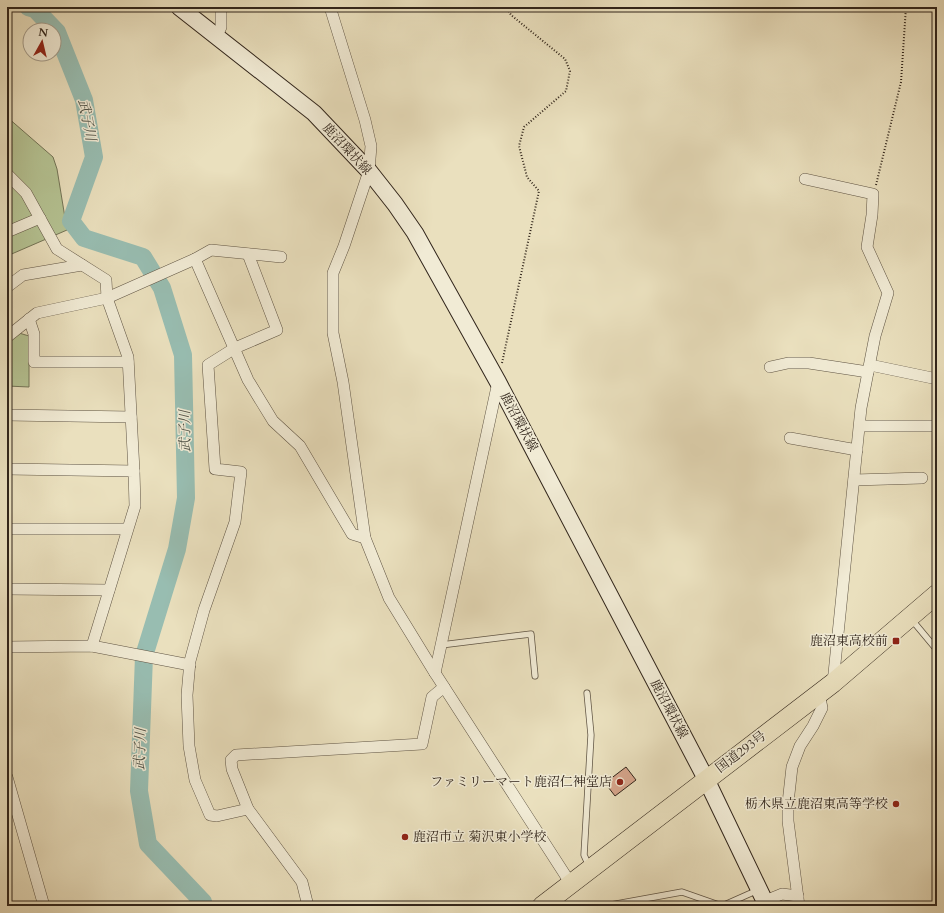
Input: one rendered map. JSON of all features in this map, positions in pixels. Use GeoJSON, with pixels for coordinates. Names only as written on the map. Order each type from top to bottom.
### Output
{"type":"FeatureCollection","features":[{"type":"Feature","properties":{"kind":"highway","name":"国道293号"},"geometry":{"type":"LineString","coordinates":[[542,906],[591,870],[706,779],[826,688],[937,594]]}},
{"type":"Feature","properties":{"kind":"main road","name":"鹿沼環状線"},"geometry":{"type":"LineString","coordinates":[[179,7],[314,113],[369,171],[395,204],[415,233],[498,382],[706,779],[764,899]]}},
{"type":"Feature","properties":{"kind":"street"},"geometry":{"type":"LineString","coordinates":[[217,36],[221,27],[221,7]]}},
{"type":"Feature","properties":{"kind":"street"},"geometry":{"type":"LineString","coordinates":[[330,7],[367,127],[371,146],[369,171],[344,246],[333,273],[333,333],[342,382],[365,538],[389,598],[435,674],[571,884]]}},
{"type":"Feature","properties":{"kind":"street"},"geometry":{"type":"LineString","coordinates":[[7,174],[26,193],[57,249],[106,280],[107,298],[128,362],[135,506],[92,646]]}},
{"type":"Feature","properties":{"kind":"street"},"geometry":{"type":"LineString","coordinates":[[798,901],[788,821],[788,803],[792,767],[800,746],[813,726],[822,708],[826,688],[860,426],[869,369],[875,336],[888,293],[867,247],[872,215],[873,194],[805,179]]}},
{"type":"Feature","properties":{"kind":"street"},"geometry":{"type":"LineString","coordinates":[[7,232],[40,218]]}},
{"type":"Feature","properties":{"kind":"street"},"geometry":{"type":"LineString","coordinates":[[7,337],[36,313],[107,298],[195,259],[211,250],[281,257]]}},
{"type":"Feature","properties":{"kind":"street"},"geometry":{"type":"LineString","coordinates":[[248,254],[277,330],[235,348],[208,365],[216,469],[241,472],[235,522],[204,610],[190,665],[187,695],[189,739],[195,780],[210,815],[217,816],[248,809]]}},
{"type":"Feature","properties":{"kind":"street"},"geometry":{"type":"LineString","coordinates":[[195,259],[248,380],[273,421],[300,446],[352,534],[365,538]]}},
{"type":"Feature","properties":{"kind":"street"},"geometry":{"type":"LineString","coordinates":[[7,287],[23,275],[82,265]]}},
{"type":"Feature","properties":{"kind":"street"},"geometry":{"type":"LineString","coordinates":[[29,319],[34,334],[34,362],[128,362]]}},
{"type":"Feature","properties":{"kind":"street"},"geometry":{"type":"LineString","coordinates":[[770,367],[788,362],[809,363],[869,369],[937,379]]}},
{"type":"Feature","properties":{"kind":"street"},"geometry":{"type":"LineString","coordinates":[[435,674],[498,382]]}},
{"type":"Feature","properties":{"kind":"street"},"geometry":{"type":"LineString","coordinates":[[7,415],[131,417]]}},
{"type":"Feature","properties":{"kind":"street"},"geometry":{"type":"LineString","coordinates":[[860,426],[937,426]]}},
{"type":"Feature","properties":{"kind":"street"},"geometry":{"type":"LineString","coordinates":[[790,438],[857,450]]}},
{"type":"Feature","properties":{"kind":"street"},"geometry":{"type":"LineString","coordinates":[[7,469],[134,471]]}},
{"type":"Feature","properties":{"kind":"street"},"geometry":{"type":"LineString","coordinates":[[854,480],[922,478]]}},
{"type":"Feature","properties":{"kind":"street"},"geometry":{"type":"LineString","coordinates":[[7,529],[127,529]]}},
{"type":"Feature","properties":{"kind":"street"},"geometry":{"type":"LineString","coordinates":[[7,589],[109,590]]}},
{"type":"Feature","properties":{"kind":"street"},"geometry":{"type":"LineString","coordinates":[[7,647],[92,646],[190,665]]}},
{"type":"Feature","properties":{"kind":"street"},"geometry":{"type":"LineString","coordinates":[[308,906],[302,882],[248,809],[232,769],[231,760],[236,755],[422,744],[432,697],[444,687]]}},
{"type":"Feature","properties":{"kind":"street"},"geometry":{"type":"LineString","coordinates":[[7,777],[44,906]]}},
{"type":"Feature","properties":{"kind":"street"},"geometry":{"type":"LineString","coordinates":[[764,899],[782,894],[798,901]]}},
{"type":"Feature","properties":{"kind":"lane"},"geometry":{"type":"LineString","coordinates":[[910,618],[937,650]]}},
{"type":"Feature","properties":{"kind":"lane"},"geometry":{"type":"LineString","coordinates":[[441,645],[531,634],[535,676]]}},
{"type":"Feature","properties":{"kind":"lane"},"geometry":{"type":"LineString","coordinates":[[587,693],[591,735],[584,855],[591,870]]}},
{"type":"Feature","properties":{"kind":"lane"},"geometry":{"type":"LineString","coordinates":[[605,906],[682,892],[722,906],[764,899]]}},
{"type":"Feature","properties":{"kind":"path"},"geometry":{"type":"LineString","coordinates":[[498,382],[539,191],[527,177],[519,146],[524,127],[566,91],[570,71],[565,59],[511,15],[506,7]]}},
{"type":"Feature","properties":{"kind":"path"},"geometry":{"type":"LineString","coordinates":[[873,194],[901,82],[906,7]]}},
{"type":"Feature","properties":{"kind":"green space"},"geometry":{"type":"Polygon","coordinates":[[[7,117],[53,157],[57,169],[67,230],[7,256],[7,117]]]}},
{"type":"Feature","properties":{"kind":"green space"},"geometry":{"type":"Polygon","coordinates":[[[19,333],[29,336],[29,387],[7,386],[7,342],[19,333]]]}},
{"type":"Feature","properties":{"kind":"building","name":"ファミリーマート鹿沼仁神堂店"},"geometry":{"type":"Polygon","coordinates":[[[626,767],[636,780],[615,796],[605,783],[626,767]]]}},
{"type":"Feature","properties":{"kind":"waterway","name":"武子川"},"geometry":{"type":"LineString","coordinates":[[28,7],[35,9],[57,32],[84,100],[94,157],[71,221],[84,238],[143,257],[162,288],[183,355],[186,498],[177,549],[144,656],[139,791],[148,844],[203,902],[204,906]]}},
{"type":"Feature","properties":{"kind":"place","name":"鹿沼東高校前"},"geometry":{"type":"Point","coordinates":[896,641]}},
{"type":"Feature","properties":{"kind":"place","name":"ファミリーマート鹿沼仁神堂店"},"geometry":{"type":"Point","coordinates":[620,782]}},
{"type":"Feature","properties":{"kind":"place","name":"栃木県立鹿沼東高等学校"},"geometry":{"type":"Point","coordinates":[896,804]}},
{"type":"Feature","properties":{"kind":"place","name":"鹿沼市立 菊沢東小学校"},"geometry":{"type":"Point","coordinates":[405,837]}}]}
